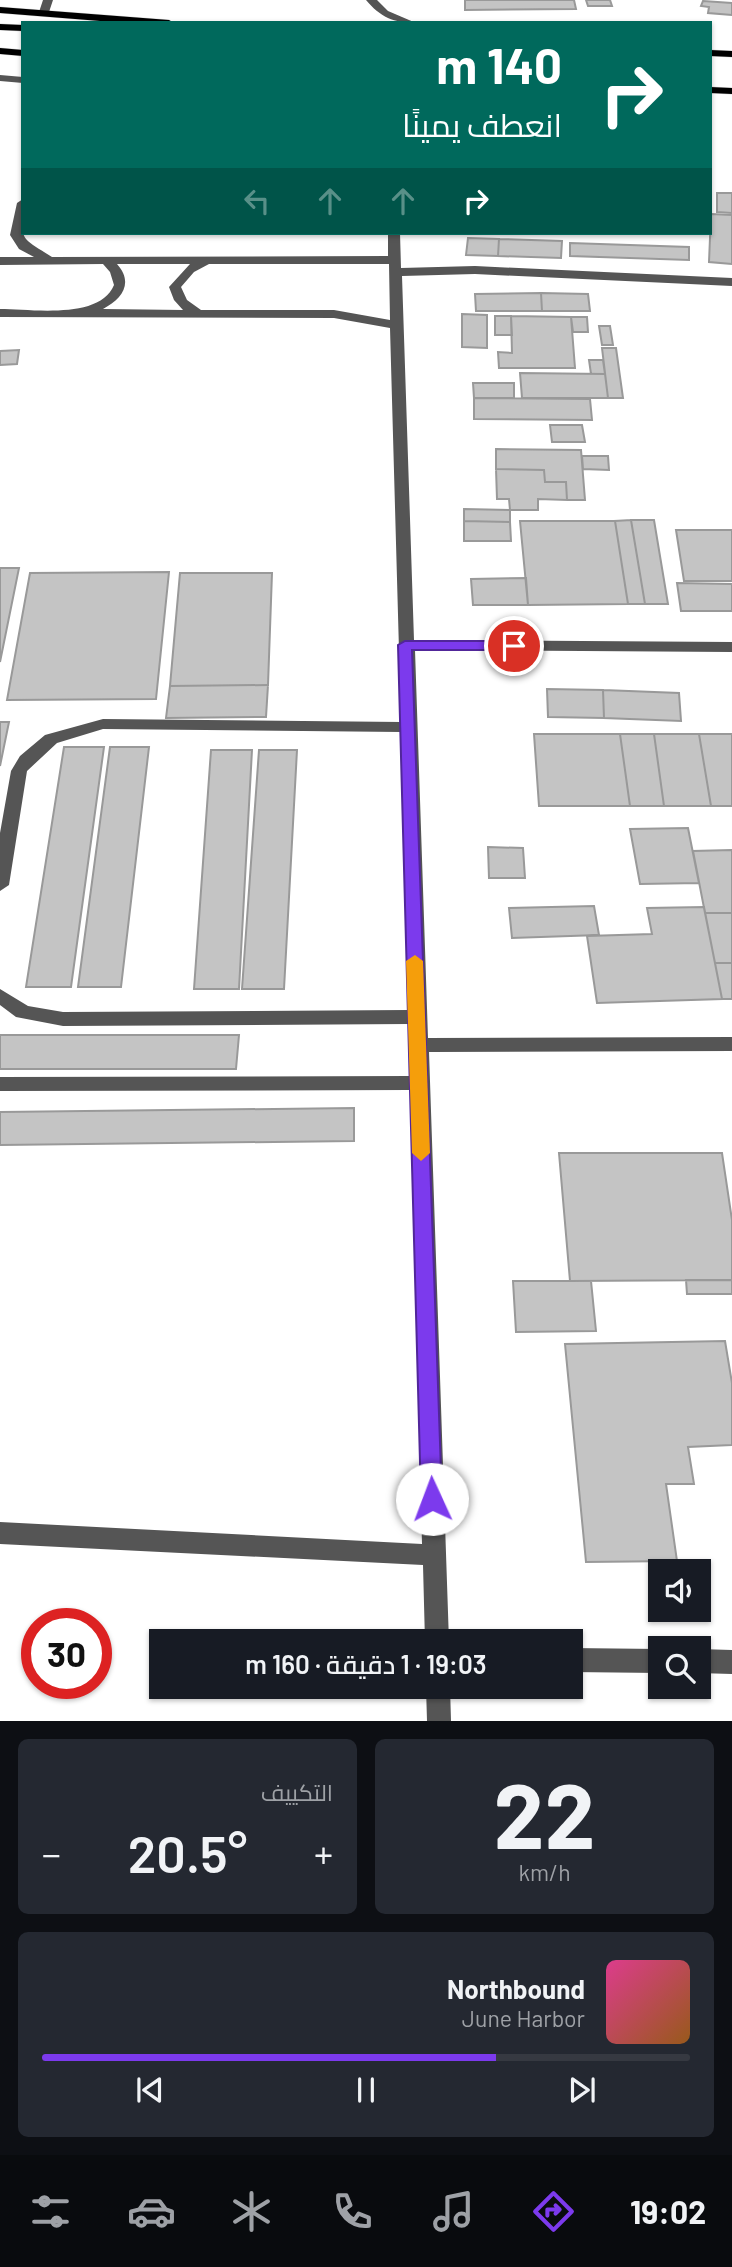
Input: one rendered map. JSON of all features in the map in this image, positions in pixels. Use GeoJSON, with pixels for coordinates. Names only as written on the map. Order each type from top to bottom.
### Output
{"type":"FeatureCollection","features":[{"type":"Feature","properties":{"kind":"main road"},"geometry":{"type":"LineString","coordinates":[[0,10],[146,21]]}},
{"type":"Feature","properties":{"kind":"main road"},"geometry":{"type":"LineString","coordinates":[[0,27],[21,28]]}},
{"type":"Feature","properties":{"kind":"main road"},"geometry":{"type":"LineString","coordinates":[[0,51],[21,52]]}},
{"type":"Feature","properties":{"kind":"main road"},"geometry":{"type":"LineString","coordinates":[[712,53],[732,54]]}},
{"type":"Feature","properties":{"kind":"main road"},"geometry":{"type":"LineString","coordinates":[[712,90],[732,91]]}},
{"type":"Feature","properties":{"kind":"street"},"geometry":{"type":"LineString","coordinates":[[44,12],[48,0]]}},
{"type":"Feature","properties":{"kind":"street"},"geometry":{"type":"LineString","coordinates":[[370,0],[384,13],[406,21]]}},
{"type":"Feature","properties":{"kind":"street"},"geometry":{"type":"LineString","coordinates":[[0,78],[21,80]]}},
{"type":"Feature","properties":{"kind":"street"},"geometry":{"type":"LineString","coordinates":[[21,210],[16,235],[23,246],[37,255],[57,262]]}},
{"type":"Feature","properties":{"kind":"street"},"geometry":{"type":"LineString","coordinates":[[2,228],[17,223]]}},
{"type":"Feature","properties":{"kind":"street"},"geometry":{"type":"LineString","coordinates":[[394,235],[436,1629]]}},
{"type":"Feature","properties":{"kind":"street"},"geometry":{"type":"LineString","coordinates":[[0,261],[395,266],[732,282]]}},
{"type":"Feature","properties":{"kind":"street"},"geometry":{"type":"LineString","coordinates":[[83,313],[106,303],[119,289],[121,279],[117,270],[108,262]]}},
{"type":"Feature","properties":{"kind":"street"},"geometry":{"type":"LineString","coordinates":[[197,313],[177,297],[175,287],[190,269],[204,262]]}},
{"type":"Feature","properties":{"kind":"street"},"geometry":{"type":"LineString","coordinates":[[0,313],[334,314],[398,325]]}},
{"type":"Feature","properties":{"kind":"street"},"geometry":{"type":"LineString","coordinates":[[405,645],[732,647]]}},
{"type":"Feature","properties":{"kind":"street"},"geometry":{"type":"LineString","coordinates":[[0,885],[19,771],[37,749],[67,732],[103,724],[408,727]]}},
{"type":"Feature","properties":{"kind":"street"},"geometry":{"type":"LineString","coordinates":[[0,996],[23,1012],[63,1019],[416,1017]]}},
{"type":"Feature","properties":{"kind":"street"},"geometry":{"type":"LineString","coordinates":[[418,1045],[732,1044]]}},
{"type":"Feature","properties":{"kind":"street"},"geometry":{"type":"LineString","coordinates":[[0,1084],[419,1083]]}},
{"type":"Feature","properties":{"kind":"street"},"geometry":{"type":"LineString","coordinates":[[0,1533],[433,1555]]}},
{"type":"Feature","properties":{"kind":"street"},"geometry":{"type":"LineString","coordinates":[[583,1660],[648,1661]]}},
{"type":"Feature","properties":{"kind":"street"},"geometry":{"type":"LineString","coordinates":[[711,1661],[732,1662]]}},
{"type":"Feature","properties":{"kind":"street"},"geometry":{"type":"LineString","coordinates":[[438,1699],[439,1721]]}},
{"type":"Feature","properties":{"kind":"building"},"geometry":{"type":"Polygon","coordinates":[[[465,0],[574,0],[576,9],[465,10],[465,0]]]}},
{"type":"Feature","properties":{"kind":"building"},"geometry":{"type":"Polygon","coordinates":[[[586,0],[610,0],[612,6],[588,6],[586,0]]]}},
{"type":"Feature","properties":{"kind":"building"},"geometry":{"type":"Polygon","coordinates":[[[703,1],[732,3],[732,15],[708,13],[709,7],[701,6],[703,1]]]}},
{"type":"Feature","properties":{"kind":"building"},"geometry":{"type":"Polygon","coordinates":[[[717,193],[732,193],[732,213],[717,212],[717,193]]]}},
{"type":"Feature","properties":{"kind":"building"},"geometry":{"type":"Polygon","coordinates":[[[712,214],[732,215],[732,264],[709,262],[712,214]]]}},
{"type":"Feature","properties":{"kind":"building"},"geometry":{"type":"Polygon","coordinates":[[[468,238],[499,239],[498,256],[466,255],[468,238]]]}},
{"type":"Feature","properties":{"kind":"building"},"geometry":{"type":"Polygon","coordinates":[[[499,239],[562,241],[561,258],[498,256],[499,239]]]}},
{"type":"Feature","properties":{"kind":"building"},"geometry":{"type":"Polygon","coordinates":[[[570,243],[689,247],[689,260],[570,256],[570,243]]]}},
{"type":"Feature","properties":{"kind":"building"},"geometry":{"type":"Polygon","coordinates":[[[541,293],[588,294],[590,311],[542,311],[541,293]]]}},
{"type":"Feature","properties":{"kind":"building"},"geometry":{"type":"Polygon","coordinates":[[[541,293],[542,311],[476,311],[475,294],[541,293]]]}},
{"type":"Feature","properties":{"kind":"building"},"geometry":{"type":"Polygon","coordinates":[[[462,314],[487,315],[487,348],[462,347],[462,314]]]}},
{"type":"Feature","properties":{"kind":"building"},"geometry":{"type":"Polygon","coordinates":[[[495,316],[511,316],[512,335],[495,335],[495,316]]]}},
{"type":"Feature","properties":{"kind":"building"},"geometry":{"type":"Polygon","coordinates":[[[511,316],[571,317],[575,368],[499,368],[498,352],[512,353],[511,316]]]}},
{"type":"Feature","properties":{"kind":"building"},"geometry":{"type":"Polygon","coordinates":[[[571,317],[587,317],[588,332],[573,332],[571,317]]]}},
{"type":"Feature","properties":{"kind":"building"},"geometry":{"type":"Polygon","coordinates":[[[599,326],[610,326],[613,345],[602,345],[599,326]]]}},
{"type":"Feature","properties":{"kind":"building"},"geometry":{"type":"Polygon","coordinates":[[[602,348],[616,348],[623,398],[608,398],[602,348]]]}},
{"type":"Feature","properties":{"kind":"building"},"geometry":{"type":"Polygon","coordinates":[[[19,350],[17,364],[0,365],[0,351],[19,350]]]}},
{"type":"Feature","properties":{"kind":"building"},"geometry":{"type":"Polygon","coordinates":[[[589,360],[603,360],[605,374],[591,374],[589,360]]]}},
{"type":"Feature","properties":{"kind":"building"},"geometry":{"type":"Polygon","coordinates":[[[520,373],[605,374],[608,398],[522,398],[520,373]]]}},
{"type":"Feature","properties":{"kind":"building"},"geometry":{"type":"Polygon","coordinates":[[[473,383],[514,383],[514,398],[474,398],[473,383]]]}},
{"type":"Feature","properties":{"kind":"building"},"geometry":{"type":"Polygon","coordinates":[[[474,398],[590,399],[592,420],[474,419],[474,398]]]}},
{"type":"Feature","properties":{"kind":"building"},"geometry":{"type":"Polygon","coordinates":[[[550,425],[582,425],[585,442],[552,442],[550,425]]]}},
{"type":"Feature","properties":{"kind":"building"},"geometry":{"type":"Polygon","coordinates":[[[496,449],[581,450],[585,500],[567,500],[566,482],[545,482],[544,470],[496,469],[496,449]]]}},
{"type":"Feature","properties":{"kind":"building"},"geometry":{"type":"Polygon","coordinates":[[[582,456],[608,456],[609,470],[583,469],[582,456]]]}},
{"type":"Feature","properties":{"kind":"building"},"geometry":{"type":"Polygon","coordinates":[[[496,469],[544,470],[545,482],[566,482],[567,500],[538,499],[538,510],[510,510],[509,499],[497,499],[496,469]]]}},
{"type":"Feature","properties":{"kind":"building"},"geometry":{"type":"Polygon","coordinates":[[[464,509],[510,510],[510,522],[464,521],[464,509]]]}},
{"type":"Feature","properties":{"kind":"building"},"geometry":{"type":"Polygon","coordinates":[[[631,520],[654,520],[668,604],[645,604],[631,520]]]}},
{"type":"Feature","properties":{"kind":"building"},"geometry":{"type":"Polygon","coordinates":[[[631,520],[645,604],[628,604],[615,521],[631,520]]]}},
{"type":"Feature","properties":{"kind":"building"},"geometry":{"type":"Polygon","coordinates":[[[464,521],[510,522],[511,541],[464,541],[464,521]]]}},
{"type":"Feature","properties":{"kind":"building"},"geometry":{"type":"Polygon","coordinates":[[[520,521],[615,521],[628,604],[528,605],[520,521]]]}},
{"type":"Feature","properties":{"kind":"building"},"geometry":{"type":"Polygon","coordinates":[[[676,530],[732,530],[732,581],[684,581],[676,530]]]}},
{"type":"Feature","properties":{"kind":"building"},"geometry":{"type":"Polygon","coordinates":[[[0,568],[19,568],[0,662],[0,568]]]}},
{"type":"Feature","properties":{"kind":"building"},"geometry":{"type":"Polygon","coordinates":[[[169,572],[156,699],[7,700],[30,573],[169,572]]]}},
{"type":"Feature","properties":{"kind":"building"},"geometry":{"type":"Polygon","coordinates":[[[180,573],[272,573],[268,685],[170,686],[180,573]]]}},
{"type":"Feature","properties":{"kind":"building"},"geometry":{"type":"Polygon","coordinates":[[[526,578],[528,605],[473,605],[471,579],[526,578]]]}},
{"type":"Feature","properties":{"kind":"building"},"geometry":{"type":"Polygon","coordinates":[[[677,583],[732,584],[732,611],[681,611],[677,583]]]}},
{"type":"Feature","properties":{"kind":"building"},"geometry":{"type":"Polygon","coordinates":[[[268,685],[266,717],[166,718],[170,686],[268,685]]]}},
{"type":"Feature","properties":{"kind":"building"},"geometry":{"type":"Polygon","coordinates":[[[547,689],[603,690],[604,718],[548,717],[547,689]]]}},
{"type":"Feature","properties":{"kind":"building"},"geometry":{"type":"Polygon","coordinates":[[[603,690],[679,693],[681,721],[604,718],[603,690]]]}},
{"type":"Feature","properties":{"kind":"building"},"geometry":{"type":"Polygon","coordinates":[[[0,722],[9,722],[0,766],[0,722]]]}},
{"type":"Feature","properties":{"kind":"building"},"geometry":{"type":"Polygon","coordinates":[[[534,734],[620,734],[630,806],[539,806],[534,734]]]}},
{"type":"Feature","properties":{"kind":"building"},"geometry":{"type":"Polygon","coordinates":[[[620,734],[654,734],[664,806],[630,806],[620,734]]]}},
{"type":"Feature","properties":{"kind":"building"},"geometry":{"type":"Polygon","coordinates":[[[654,734],[699,734],[711,806],[664,806],[654,734]]]}},
{"type":"Feature","properties":{"kind":"building"},"geometry":{"type":"Polygon","coordinates":[[[699,734],[732,734],[732,806],[711,806],[699,734]]]}},
{"type":"Feature","properties":{"kind":"building"},"geometry":{"type":"Polygon","coordinates":[[[64,747],[104,747],[71,987],[26,987],[64,747]]]}},
{"type":"Feature","properties":{"kind":"building"},"geometry":{"type":"Polygon","coordinates":[[[110,747],[149,747],[121,987],[78,987],[110,747]]]}},
{"type":"Feature","properties":{"kind":"building"},"geometry":{"type":"Polygon","coordinates":[[[211,750],[252,750],[239,989],[194,989],[211,750]]]}},
{"type":"Feature","properties":{"kind":"building"},"geometry":{"type":"Polygon","coordinates":[[[259,750],[297,750],[284,989],[242,989],[259,750]]]}},
{"type":"Feature","properties":{"kind":"building"},"geometry":{"type":"Polygon","coordinates":[[[688,828],[699,883],[640,884],[630,829],[688,828]]]}},
{"type":"Feature","properties":{"kind":"building"},"geometry":{"type":"Polygon","coordinates":[[[488,847],[523,848],[525,878],[489,878],[488,847]]]}},
{"type":"Feature","properties":{"kind":"building"},"geometry":{"type":"Polygon","coordinates":[[[732,850],[732,913],[705,913],[693,851],[732,850]]]}},
{"type":"Feature","properties":{"kind":"building"},"geometry":{"type":"Polygon","coordinates":[[[594,906],[599,935],[512,938],[509,908],[594,906]]]}},
{"type":"Feature","properties":{"kind":"building"},"geometry":{"type":"Polygon","coordinates":[[[704,907],[722,999],[597,1003],[587,936],[652,934],[647,908],[704,907]]]}},
{"type":"Feature","properties":{"kind":"building"},"geometry":{"type":"Polygon","coordinates":[[[705,913],[732,913],[732,963],[715,963],[705,913]]]}},
{"type":"Feature","properties":{"kind":"building"},"geometry":{"type":"Polygon","coordinates":[[[715,963],[732,963],[732,999],[722,999],[715,963]]]}},
{"type":"Feature","properties":{"kind":"building"},"geometry":{"type":"Polygon","coordinates":[[[0,1035],[239,1035],[236,1069],[0,1069],[0,1035]]]}},
{"type":"Feature","properties":{"kind":"building"},"geometry":{"type":"Polygon","coordinates":[[[354,1108],[354,1141],[0,1145],[0,1112],[354,1108]]]}},
{"type":"Feature","properties":{"kind":"building"},"geometry":{"type":"Polygon","coordinates":[[[559,1153],[722,1153],[732,1220],[732,1280],[570,1281],[559,1153]]]}},
{"type":"Feature","properties":{"kind":"building"},"geometry":{"type":"Polygon","coordinates":[[[686,1280],[732,1280],[732,1294],[687,1294],[686,1280]]]}},
{"type":"Feature","properties":{"kind":"building"},"geometry":{"type":"Polygon","coordinates":[[[513,1281],[591,1281],[596,1331],[516,1332],[513,1281]]]}},
{"type":"Feature","properties":{"kind":"building"},"geometry":{"type":"Polygon","coordinates":[[[725,1341],[732,1383],[732,1445],[688,1447],[694,1484],[666,1484],[677,1559],[586,1562],[565,1344],[725,1341]]]}},
{"type":"Feature","properties":{"kind":"slow traffic"},"geometry":{"type":"LineString","coordinates":[[415,961],[421,1153]]}},
{"type":"Feature","properties":{"kind":"route"},"geometry":{"type":"LineString","coordinates":[[432,1499],[405,645],[514,646]]}}]}
